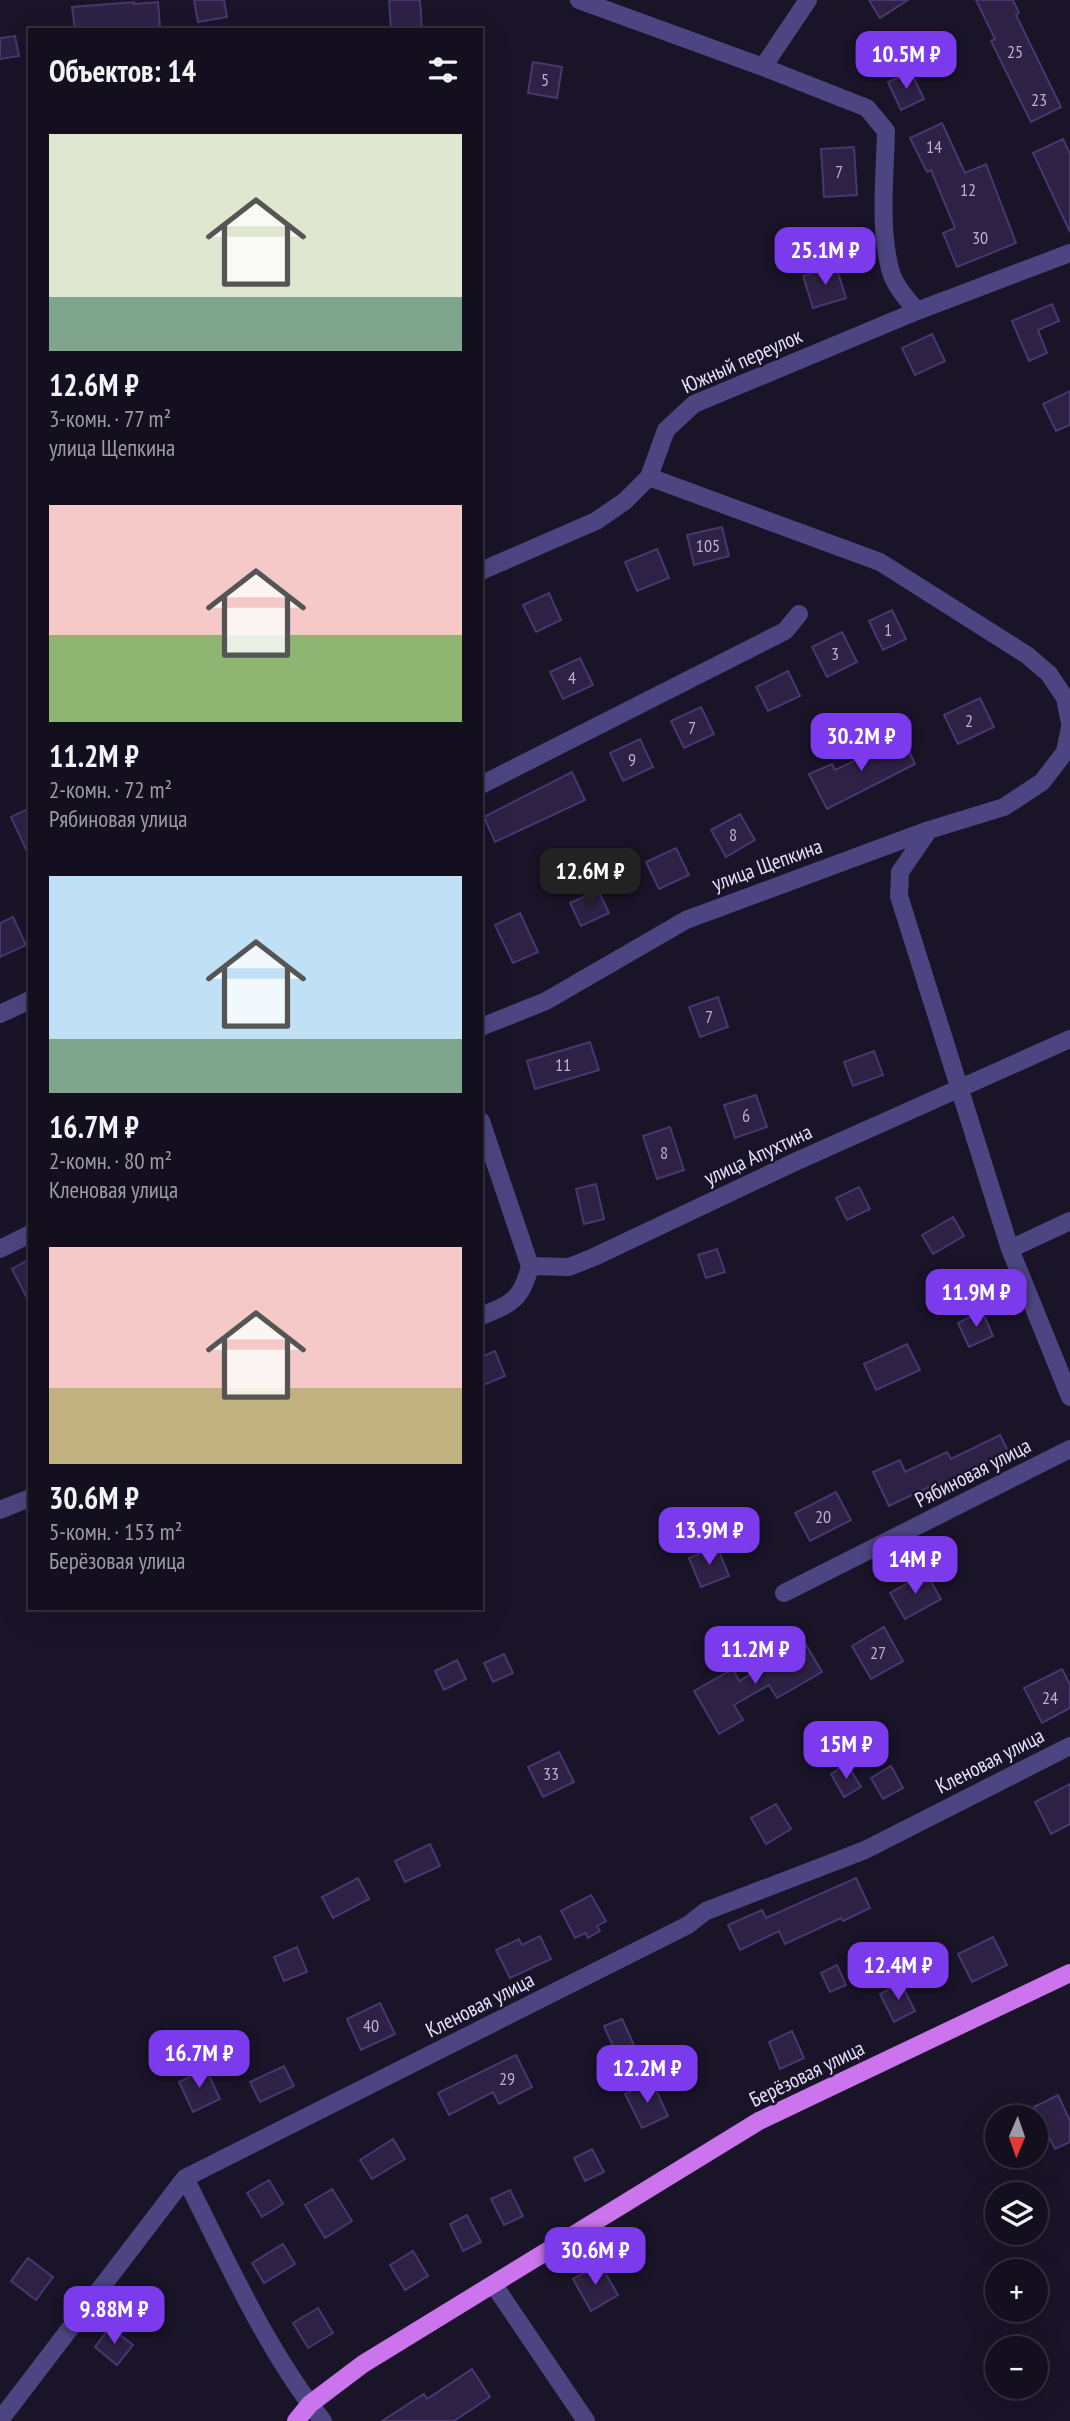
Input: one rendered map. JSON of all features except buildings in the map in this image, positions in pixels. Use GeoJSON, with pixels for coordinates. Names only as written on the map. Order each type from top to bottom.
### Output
{"type":"FeatureCollection","features":[{"type":"Feature","properties":{"kind":"main road","name":"Берёзовая улица"},"geometry":{"type":"LineString","coordinates":[[296,2421],[310,2404],[363,2364],[759,2121],[1070,1973]]}},
{"type":"Feature","properties":{"kind":"street"},"geometry":{"type":"LineString","coordinates":[[579,0],[867,108],[886,131],[884,216],[891,270],[902,293],[917,311]]}},
{"type":"Feature","properties":{"kind":"street"},"geometry":{"type":"LineString","coordinates":[[763,67],[808,0]]}},
{"type":"Feature","properties":{"kind":"street","name":"Южный переулок"},"geometry":{"type":"LineString","coordinates":[[483,570],[596,521],[625,501],[649,477],[666,430],[694,404],[917,311],[1070,253]]}},
{"type":"Feature","properties":{"kind":"street"},"geometry":{"type":"LineString","coordinates":[[649,477],[880,562],[1034,661],[1049,674],[1065,698],[1070,725]]}},
{"type":"Feature","properties":{"kind":"street"},"geometry":{"type":"LineString","coordinates":[[483,784],[785,631],[799,614]]}},
{"type":"Feature","properties":{"kind":"street","name":"улица Щепкина"},"geometry":{"type":"LineString","coordinates":[[483,1026],[546,1001],[686,920],[929,830],[1004,807],[1042,782],[1065,752],[1070,725]]}},
{"type":"Feature","properties":{"kind":"street"},"geometry":{"type":"LineString","coordinates":[[929,830],[900,872],[899,896],[1010,1249],[1070,1397]]}},
{"type":"Feature","properties":{"kind":"street"},"geometry":{"type":"LineString","coordinates":[[0,1014],[28,1001]]}},
{"type":"Feature","properties":{"kind":"street","name":"улица Апухтина"},"geometry":{"type":"LineString","coordinates":[[530,1266],[569,1267],[594,1257],[797,1161],[1070,1039]]}},
{"type":"Feature","properties":{"kind":"street"},"geometry":{"type":"LineString","coordinates":[[483,1127],[530,1266],[525,1285],[509,1305],[483,1315]]}},
{"type":"Feature","properties":{"kind":"street"},"geometry":{"type":"LineString","coordinates":[[1010,1249],[1070,1221]]}},
{"type":"Feature","properties":{"kind":"street"},"geometry":{"type":"LineString","coordinates":[[0,1249],[28,1235]]}},
{"type":"Feature","properties":{"kind":"street","name":"Рябиновая улица"},"geometry":{"type":"LineString","coordinates":[[784,1593],[1070,1449]]}},
{"type":"Feature","properties":{"kind":"street"},"geometry":{"type":"LineString","coordinates":[[0,1510],[28,1499]]}},
{"type":"Feature","properties":{"kind":"street","name":"Кленовая улица"},"geometry":{"type":"LineString","coordinates":[[0,2420],[185,2178],[688,1925],[706,1911],[865,1850],[1070,1746]]}},
{"type":"Feature","properties":{"kind":"street"},"geometry":{"type":"LineString","coordinates":[[185,2178],[255,2315],[323,2421]]}},
{"type":"Feature","properties":{"kind":"street"},"geometry":{"type":"LineString","coordinates":[[494,2285],[586,2421]]}}]}
